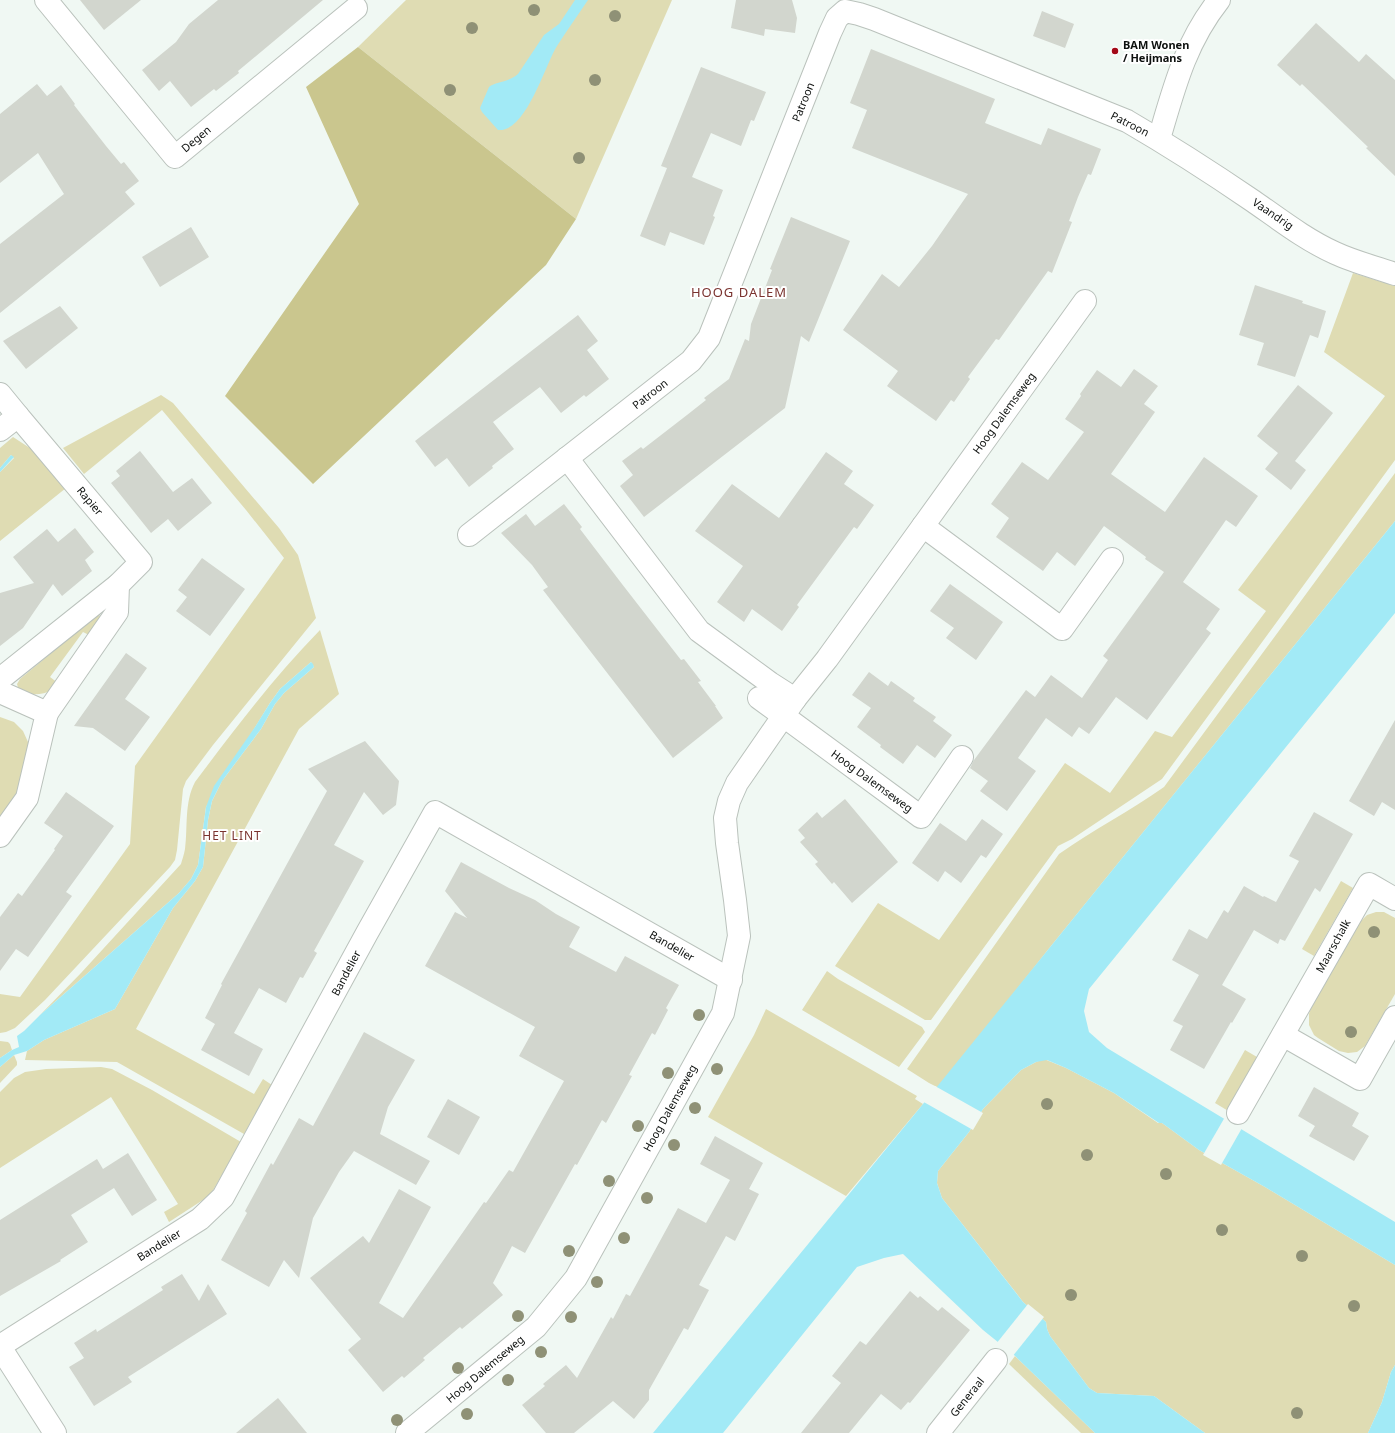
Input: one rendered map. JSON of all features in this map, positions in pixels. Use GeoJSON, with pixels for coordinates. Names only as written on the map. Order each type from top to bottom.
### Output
{"type":"FeatureCollection","features":[{"type":"Feature","properties":{"kind":"street","name":"Degen"},"geometry":{"type":"LineString","coordinates":[[46,0],[175,157],[356,8]]}},
{"type":"Feature","properties":{"kind":"street"},"geometry":{"type":"LineString","coordinates":[[1159,139],[1190,45],[1200,27],[1219,0]]}},
{"type":"Feature","properties":{"kind":"street","name":"Patroon"},"geometry":{"type":"LineString","coordinates":[[469,535],[691,361],[709,338],[830,32],[837,18],[846,11],[874,19],[1128,121],[1159,139]]}},
{"type":"Feature","properties":{"kind":"street","name":"Vaandrig"},"geometry":{"type":"LineString","coordinates":[[1159,139],[1310,239],[1356,262],[1395,274]]}},
{"type":"Feature","properties":{"kind":"street","name":"Hoog Dalemseweg"},"geometry":{"type":"LineString","coordinates":[[407,1433],[536,1326],[576,1278],[723,1013],[739,936],[726,843],[725,818],[729,801],[737,784],[789,708],[827,659],[1085,300]]}},
{"type":"Feature","properties":{"kind":"street"},"geometry":{"type":"LineString","coordinates":[[0,394],[18,416],[0,430]]}},
{"type":"Feature","properties":{"kind":"street","name":"Rapier"},"geometry":{"type":"LineString","coordinates":[[0,679],[118,585],[141,562],[18,416]]}},
{"type":"Feature","properties":{"kind":"street"},"geometry":{"type":"LineString","coordinates":[[567,458],[699,631],[770,683],[789,708]]}},
{"type":"Feature","properties":{"kind":"street"},"geometry":{"type":"LineString","coordinates":[[923,526],[1062,628],[1112,559]]}},
{"type":"Feature","properties":{"kind":"street"},"geometry":{"type":"LineString","coordinates":[[0,836],[27,798],[47,713],[117,612],[118,585]]}},
{"type":"Feature","properties":{"kind":"street"},"geometry":{"type":"LineString","coordinates":[[0,692],[47,713]]}},
{"type":"Feature","properties":{"kind":"street","name":"Hoog Dalemseweg"},"geometry":{"type":"LineString","coordinates":[[759,698],[789,708],[921,817],[962,757]]}},
{"type":"Feature","properties":{"kind":"street","name":"Bandelier"},"geometry":{"type":"LineString","coordinates":[[55,1433],[0,1346],[200,1219],[223,1197],[367,933],[435,812],[731,980]]}},
{"type":"Feature","properties":{"kind":"street","name":"Maarschalk"},"geometry":{"type":"LineString","coordinates":[[1238,1113],[1369,884],[1395,899]]}},
{"type":"Feature","properties":{"kind":"street"},"geometry":{"type":"LineString","coordinates":[[1283,1035],[1360,1079],[1395,1017]]}},
{"type":"Feature","properties":{"kind":"street","name":"Generaal"},"geometry":{"type":"LineString","coordinates":[[938,1433],[996,1360]]}},
{"type":"Feature","properties":{"kind":"shaded area"},"geometry":{"type":"Polygon","coordinates":[[[406,0],[672,0],[576,219],[358,47],[406,0]]]}},
{"type":"Feature","properties":{"kind":"shaded area"},"geometry":{"type":"Polygon","coordinates":[[[358,47],[576,219],[546,265],[313,484],[225,396],[359,204],[306,87],[358,47]]]}},
{"type":"Feature","properties":{"kind":"shaded area"},"geometry":{"type":"Polygon","coordinates":[[[1353,273],[1395,286],[1395,460],[1162,779],[1072,839],[1058,846],[931,1020],[925,1020],[835,966],[878,903],[939,940],[1065,763],[1110,793],[1155,731],[1172,737],[1266,611],[1238,590],[1385,396],[1324,352],[1353,273]]]}},
{"type":"Feature","properties":{"kind":"shaded area"},"geometry":{"type":"Polygon","coordinates":[[[161,395],[173,403],[279,528],[298,555],[316,618],[213,745],[186,781],[183,789],[177,850],[175,860],[170,867],[45,1000],[15,1028],[0,1033],[0,994],[20,997],[130,844],[135,766],[284,558],[246,510],[162,410],[84,474],[63,448],[161,395]]]}},
{"type":"Feature","properties":{"kind":"shaded area"},"geometry":{"type":"Polygon","coordinates":[[[13,437],[36,452],[66,488],[0,541],[0,472],[14,458],[11,455],[0,468],[0,448],[13,437]]]}},
{"type":"Feature","properties":{"kind":"shaded area"},"geometry":{"type":"Polygon","coordinates":[[[1395,473],[1395,521],[1047,951],[939,1088],[907,1069],[1059,854],[1164,787],[1395,473]]]}},
{"type":"Feature","properties":{"kind":"shaded area"},"geometry":{"type":"Polygon","coordinates":[[[99,615],[102,617],[91,636],[83,632],[50,677],[58,683],[52,690],[39,694],[19,691],[17,684],[20,679],[99,615]]]}},
{"type":"Feature","properties":{"kind":"shaded area"},"geometry":{"type":"Polygon","coordinates":[[[320,630],[339,694],[299,729],[136,1029],[254,1094],[263,1079],[272,1085],[244,1134],[117,1062],[25,1060],[27,1051],[44,1040],[115,1009],[173,908],[195,881],[203,867],[208,820],[212,801],[222,781],[206,807],[198,865],[191,879],[179,893],[40,1015],[81,973],[181,864],[186,841],[189,798],[195,782],[271,685],[320,630]],[[311,662],[280,689],[222,781],[261,729],[275,704],[284,693],[314,667],[311,662]]]}},
{"type":"Feature","properties":{"kind":"shaded area"},"geometry":{"type":"Polygon","coordinates":[[[0,717],[14,722],[23,731],[30,751],[25,784],[0,818],[0,717]]]}},
{"type":"Feature","properties":{"kind":"shaded area"},"geometry":{"type":"Polygon","coordinates":[[[1341,881],[1353,888],[1314,956],[1302,949],[1341,881]]]}},
{"type":"Feature","properties":{"kind":"shaded area"},"geometry":{"type":"Polygon","coordinates":[[[1376,912],[1384,912],[1395,918],[1395,994],[1365,1046],[1357,1052],[1348,1053],[1339,1051],[1314,1035],[1309,1025],[1309,1014],[1358,924],[1367,915],[1376,912]]]}},
{"type":"Feature","properties":{"kind":"shaded area"},"geometry":{"type":"Polygon","coordinates":[[[827,971],[838,979],[922,1027],[925,1032],[899,1067],[802,1010],[827,971]]]}},
{"type":"Feature","properties":{"kind":"shaded area"},"geometry":{"type":"Polygon","coordinates":[[[766,1009],[917,1096],[915,1099],[923,1104],[846,1196],[708,1117],[754,1035],[766,1009]]]}},
{"type":"Feature","properties":{"kind":"shaded area"},"geometry":{"type":"Polygon","coordinates":[[[0,1041],[8,1042],[12,1050],[0,1058],[0,1041]]]}},
{"type":"Feature","properties":{"kind":"shaded area"},"geometry":{"type":"Polygon","coordinates":[[[1245,1050],[1257,1057],[1233,1100],[1230,1112],[1215,1103],[1245,1050]]]}},
{"type":"Feature","properties":{"kind":"shaded area"},"geometry":{"type":"Polygon","coordinates":[[[14,1055],[17,1065],[0,1083],[0,1067],[14,1055]]]}},
{"type":"Feature","properties":{"kind":"shaded area"},"geometry":{"type":"Polygon","coordinates":[[[1044,1059],[1066,1068],[1114,1093],[1158,1123],[1162,1123],[1199,1150],[1265,1187],[1395,1265],[1395,1365],[1391,1372],[1382,1402],[1368,1433],[1205,1433],[1154,1396],[1097,1393],[1089,1388],[1050,1336],[1046,1322],[1023,1302],[942,1198],[937,1183],[938,1171],[969,1132],[983,1109],[1021,1070],[1044,1059]]]}},
{"type":"Feature","properties":{"kind":"shaded area"},"geometry":{"type":"Polygon","coordinates":[[[101,1067],[112,1069],[152,1090],[241,1142],[212,1192],[206,1198],[169,1222],[164,1212],[178,1204],[111,1097],[0,1168],[0,1092],[14,1078],[25,1072],[46,1069],[101,1067]]]}},
{"type":"Feature","properties":{"kind":"shaded area"},"geometry":{"type":"Polygon","coordinates":[[[1015,1356],[1095,1433],[1081,1433],[1009,1364],[1015,1356]]]}},
{"type":"Feature","properties":{"kind":"water"},"geometry":{"type":"Polygon","coordinates":[[[575,0],[588,0],[557,46],[526,110],[517,121],[508,128],[498,130],[480,108],[489,87],[510,79],[518,74],[544,35],[559,24],[575,0]]]}},
{"type":"Feature","properties":{"kind":"water"},"geometry":{"type":"Polygon","coordinates":[[[11,455],[14,457],[0,472],[0,468],[11,455]]]}},
{"type":"Feature","properties":{"kind":"water"},"geometry":{"type":"Polygon","coordinates":[[[1395,521],[1395,613],[1089,989],[1084,1011],[1089,1032],[1107,1048],[1395,1222],[1395,1265],[1265,1187],[1199,1150],[1162,1123],[1159,1123],[1114,1093],[1066,1068],[1047,1060],[1036,1062],[1021,1070],[983,1109],[969,1132],[938,1171],[937,1183],[942,1198],[1023,1302],[1046,1322],[1050,1336],[1089,1388],[1097,1393],[1154,1396],[1205,1433],[1095,1433],[1014,1355],[983,1330],[903,1254],[884,1258],[857,1267],[723,1433],[653,1433],[923,1104],[1395,521]]]}},
{"type":"Feature","properties":{"kind":"water"},"geometry":{"type":"Polygon","coordinates":[[[311,662],[314,667],[284,693],[275,704],[261,729],[222,781],[212,801],[208,820],[203,867],[195,881],[173,908],[115,1009],[44,1040],[27,1051],[14,1055],[0,1067],[0,1058],[19,1047],[17,1036],[179,893],[191,879],[198,865],[206,807],[214,786],[280,689],[311,662]]]}},
{"type":"Feature","properties":{"kind":"water"},"geometry":{"type":"Polygon","coordinates":[[[1395,1365],[1395,1433],[1368,1433],[1382,1402],[1391,1372],[1395,1365]]]}},
{"type":"Feature","properties":{"kind":"pier"},"geometry":{"type":"Polygon","coordinates":[[[935,1086],[983,1113],[973,1130],[922,1101],[935,1086]]]}},
{"type":"Feature","properties":{"kind":"pier"},"geometry":{"type":"Polygon","coordinates":[[[1225,1117],[1242,1128],[1221,1165],[1203,1155],[1225,1117]]]}},
{"type":"Feature","properties":{"kind":"pier"},"geometry":{"type":"Polygon","coordinates":[[[1028,1304],[1044,1317],[1012,1357],[996,1344],[1028,1304]]]}},
{"type":"Feature","properties":{"kind":"building"},"geometry":{"type":"Polygon","coordinates":[[[80,0],[141,0],[104,30],[80,0]]]}},
{"type":"Feature","properties":{"kind":"building"},"geometry":{"type":"Polygon","coordinates":[[[218,0],[323,0],[238,71],[239,73],[216,91],[214,89],[191,107],[170,81],[159,91],[142,70],[176,42],[189,24],[218,0]]]}},
{"type":"Feature","properties":{"kind":"building"},"geometry":{"type":"Polygon","coordinates":[[[736,0],[792,0],[797,18],[795,33],[765,29],[764,36],[731,28],[736,0]]]}},
{"type":"Feature","properties":{"kind":"building"},"geometry":{"type":"Polygon","coordinates":[[[1042,11],[1074,24],[1065,48],[1033,36],[1042,11]]]}},
{"type":"Feature","properties":{"kind":"building"},"geometry":{"type":"Polygon","coordinates":[[[1316,23],[1359,62],[1366,54],[1395,80],[1395,176],[1366,148],[1368,147],[1302,84],[1300,86],[1277,65],[1316,23]]]}},
{"type":"Feature","properties":{"kind":"building"},"geometry":{"type":"Polygon","coordinates":[[[871,49],[995,99],[985,123],[1041,145],[1048,128],[1101,149],[1091,175],[1088,174],[1078,197],[1069,221],[1072,222],[1052,273],[1048,271],[999,340],[996,339],[968,377],[970,379],[954,402],[951,400],[936,421],[887,386],[898,371],[843,330],[882,274],[899,287],[932,246],[968,194],[852,148],[867,110],[850,103],[871,49]]]}},
{"type":"Feature","properties":{"kind":"building"},"geometry":{"type":"Polygon","coordinates":[[[701,67],[766,92],[754,121],[751,120],[741,146],[711,133],[692,177],[723,190],[713,216],[715,217],[704,245],[670,232],[665,246],[640,236],[667,168],[661,166],[701,67]]]}},
{"type":"Feature","properties":{"kind":"building"},"geometry":{"type":"Polygon","coordinates":[[[37,84],[47,96],[61,85],[75,104],[74,105],[106,146],[121,164],[124,162],[139,181],[125,192],[135,204],[0,313],[0,244],[64,194],[38,153],[0,183],[0,114],[37,84]]]}},
{"type":"Feature","properties":{"kind":"building"},"geometry":{"type":"Polygon","coordinates":[[[791,217],[850,241],[809,342],[801,336],[785,408],[644,517],[620,486],[633,475],[622,461],[641,447],[643,449],[706,400],[704,398],[729,379],[745,339],[749,341],[751,324],[772,270],[770,269],[791,217]]]}},
{"type":"Feature","properties":{"kind":"building"},"geometry":{"type":"Polygon","coordinates":[[[191,227],[209,257],[160,287],[142,257],[191,227]]]}},
{"type":"Feature","properties":{"kind":"building"},"geometry":{"type":"Polygon","coordinates":[[[1255,285],[1303,301],[1302,303],[1326,311],[1318,338],[1310,335],[1295,377],[1257,365],[1264,343],[1239,335],[1255,285]]]}},
{"type":"Feature","properties":{"kind":"building"},"geometry":{"type":"Polygon","coordinates":[[[60,306],[78,328],[26,369],[3,341],[60,306]]]}},
{"type":"Feature","properties":{"kind":"building"},"geometry":{"type":"Polygon","coordinates":[[[578,315],[598,341],[587,350],[609,379],[586,397],[584,395],[561,413],[540,387],[493,422],[514,449],[492,466],[493,468],[469,487],[447,458],[435,467],[415,441],[578,315]]]}},
{"type":"Feature","properties":{"kind":"building"},"geometry":{"type":"Polygon","coordinates":[[[1134,369],[1158,386],[1144,404],[1155,412],[1111,474],[1165,512],[1204,457],[1258,496],[1236,527],[1226,520],[1183,582],[1220,609],[1206,629],[1211,633],[1147,720],[1116,697],[1089,734],[1079,727],[1072,737],[1046,718],[1018,758],[1036,771],[1007,811],[980,791],[988,781],[970,768],[974,760],[1026,690],[1035,697],[1051,675],[1082,698],[1108,660],[1103,656],[1164,572],[1145,559],[1146,557],[1104,526],[1075,566],[1057,552],[1043,571],[996,537],[1009,518],[991,504],[1022,462],[1048,480],[1084,432],[1065,419],[1097,370],[1121,387],[1134,369]]]}},
{"type":"Feature","properties":{"kind":"building"},"geometry":{"type":"Polygon","coordinates":[[[1298,385],[1333,413],[1295,461],[1306,470],[1291,490],[1265,469],[1278,453],[1257,436],[1298,385]]]}},
{"type":"Feature","properties":{"kind":"building"},"geometry":{"type":"Polygon","coordinates":[[[140,451],[173,492],[192,478],[212,503],[178,531],[168,519],[151,533],[111,483],[120,476],[116,471],[140,451]]]}},
{"type":"Feature","properties":{"kind":"building"},"geometry":{"type":"Polygon","coordinates":[[[826,452],[853,471],[844,484],[874,505],[857,529],[854,527],[797,605],[799,607],[782,631],[752,609],[744,622],[717,602],[743,566],[695,531],[732,484],[779,518],[826,452]]]}},
{"type":"Feature","properties":{"kind":"building"},"geometry":{"type":"Polygon","coordinates":[[[564,504],[582,527],[580,529],[622,584],[681,660],[684,659],[701,681],[698,682],[723,718],[673,758],[543,590],[548,587],[532,565],[501,533],[526,514],[535,526],[564,504]]]}},
{"type":"Feature","properties":{"kind":"building"},"geometry":{"type":"Polygon","coordinates":[[[75,528],[94,552],[85,560],[92,571],[62,596],[53,584],[23,628],[0,646],[0,593],[34,583],[13,557],[47,529],[58,542],[75,528]]]}},
{"type":"Feature","properties":{"kind":"building"},"geometry":{"type":"Polygon","coordinates":[[[202,558],[245,589],[210,636],[176,611],[187,597],[178,590],[202,558]]]}},
{"type":"Feature","properties":{"kind":"building"},"geometry":{"type":"Polygon","coordinates":[[[950,584],[1003,622],[976,660],[946,638],[954,628],[930,611],[950,584]]]}},
{"type":"Feature","properties":{"kind":"building"},"geometry":{"type":"Polygon","coordinates":[[[126,653],[147,668],[125,699],[150,717],[125,751],[93,728],[74,726],[126,653]]]}},
{"type":"Feature","properties":{"kind":"building"},"geometry":{"type":"Polygon","coordinates":[[[869,672],[888,686],[891,681],[915,698],[913,701],[936,717],[933,721],[952,735],[935,758],[917,745],[903,764],[857,727],[871,708],[852,695],[869,672]]]}},
{"type":"Feature","properties":{"kind":"building"},"geometry":{"type":"Polygon","coordinates":[[[1395,720],[1395,810],[1382,802],[1374,816],[1349,801],[1395,720]]]}},
{"type":"Feature","properties":{"kind":"building"},"geometry":{"type":"Polygon","coordinates":[[[365,741],[399,781],[396,805],[383,815],[364,792],[334,845],[364,861],[314,951],[317,953],[303,978],[300,977],[286,1003],[259,988],[234,1033],[263,1049],[249,1076],[201,1050],[215,1024],[205,1018],[222,985],[221,984],[327,791],[308,769],[365,741]]]}},
{"type":"Feature","properties":{"kind":"building"},"geometry":{"type":"Polygon","coordinates":[[[66,792],[114,826],[66,892],[72,896],[28,957],[16,949],[0,971],[0,917],[18,893],[22,896],[55,850],[54,849],[63,836],[44,823],[66,792]]]}},
{"type":"Feature","properties":{"kind":"building"},"geometry":{"type":"Polygon","coordinates":[[[845,799],[898,862],[852,903],[834,882],[832,884],[815,864],[818,862],[800,842],[805,838],[798,830],[817,812],[822,818],[845,799]]]}},
{"type":"Feature","properties":{"kind":"building"},"geometry":{"type":"Polygon","coordinates":[[[1314,812],[1353,834],[1320,892],[1315,888],[1285,941],[1280,939],[1278,944],[1254,930],[1222,985],[1246,999],[1204,1069],[1170,1050],[1183,1026],[1173,1021],[1199,975],[1172,960],[1189,929],[1207,939],[1224,910],[1228,913],[1244,886],[1263,897],[1264,896],[1276,902],[1299,861],[1289,856],[1314,812]]]}},
{"type":"Feature","properties":{"kind":"building"},"geometry":{"type":"Polygon","coordinates":[[[982,819],[1003,834],[986,858],[981,855],[961,883],[945,871],[938,882],[912,863],[940,823],[966,841],[982,819]]]}},
{"type":"Feature","properties":{"kind":"building"},"geometry":{"type":"Polygon","coordinates":[[[461,862],[509,888],[535,900],[556,914],[580,927],[569,947],[616,972],[625,956],[679,985],[666,1008],[668,1010],[655,1035],[652,1033],[629,1075],[632,1076],[606,1123],[602,1120],[577,1165],[575,1164],[525,1253],[512,1246],[493,1283],[503,1295],[462,1329],[460,1327],[423,1358],[425,1360],[404,1378],[402,1376],[383,1392],[348,1350],[361,1339],[310,1278],[363,1236],[369,1243],[399,1189],[431,1207],[379,1303],[403,1318],[484,1202],[486,1203],[509,1170],[513,1172],[564,1081],[519,1056],[535,1027],[425,966],[455,912],[467,918],[445,891],[461,862]]]}},
{"type":"Feature","properties":{"kind":"building"},"geometry":{"type":"Polygon","coordinates":[[[364,1032],[415,1060],[388,1107],[380,1134],[430,1161],[416,1185],[354,1151],[339,1172],[313,1218],[299,1278],[284,1260],[269,1287],[221,1260],[247,1213],[245,1211],[271,1163],[273,1165],[299,1118],[313,1126],[364,1032]]]}},
{"type":"Feature","properties":{"kind":"building"},"geometry":{"type":"Polygon","coordinates":[[[1314,1087],[1359,1113],[1352,1126],[1369,1136],[1354,1161],[1309,1136],[1315,1126],[1298,1116],[1314,1087]]]}},
{"type":"Feature","properties":{"kind":"building"},"geometry":{"type":"Polygon","coordinates":[[[448,1099],[480,1117],[459,1155],[427,1137],[448,1099]]]}},
{"type":"Feature","properties":{"kind":"building"},"geometry":{"type":"Polygon","coordinates":[[[715,1136],[763,1163],[749,1189],[759,1194],[735,1241],[726,1236],[699,1285],[709,1290],[688,1330],[684,1328],[649,1390],[649,1400],[634,1419],[613,1401],[574,1433],[546,1433],[522,1405],[545,1386],[543,1384],[566,1365],[577,1378],[611,1317],[613,1319],[626,1294],[630,1296],[678,1208],[706,1223],[730,1180],[700,1164],[715,1136]]]}},
{"type":"Feature","properties":{"kind":"building"},"geometry":{"type":"Polygon","coordinates":[[[128,1153],[157,1200],[132,1216],[114,1188],[71,1215],[88,1242],[60,1260],[61,1261],[0,1296],[0,1220],[97,1159],[103,1169],[128,1153]]]}},
{"type":"Feature","properties":{"kind":"building"},"geometry":{"type":"Polygon","coordinates":[[[182,1274],[199,1301],[208,1284],[227,1314],[128,1377],[132,1382],[94,1406],[69,1367],[84,1358],[74,1343],[96,1329],[97,1332],[163,1290],[161,1287],[182,1274]]]}},
{"type":"Feature","properties":{"kind":"building"},"geometry":{"type":"Polygon","coordinates":[[[910,1291],[918,1298],[920,1296],[938,1311],[942,1307],[970,1330],[910,1403],[908,1402],[901,1410],[881,1394],[849,1433],[801,1433],[841,1383],[832,1376],[860,1341],[866,1345],[910,1291]]]}},
{"type":"Feature","properties":{"kind":"building"},"geometry":{"type":"Polygon","coordinates":[[[278,1398],[307,1433],[236,1433],[278,1398]]]}},
{"type":"Feature","properties":{"kind":"place","name":"BAM Wonen / Heijmans"},"geometry":{"type":"Point","coordinates":[1115,51]}},
{"type":"Feature","properties":{"kind":"district","name":"HOOG DALEM"},"geometry":{"type":"Point","coordinates":[739,292]}},
{"type":"Feature","properties":{"kind":"district","name":"HET LINT"},"geometry":{"type":"Point","coordinates":[232,836]}}]}
